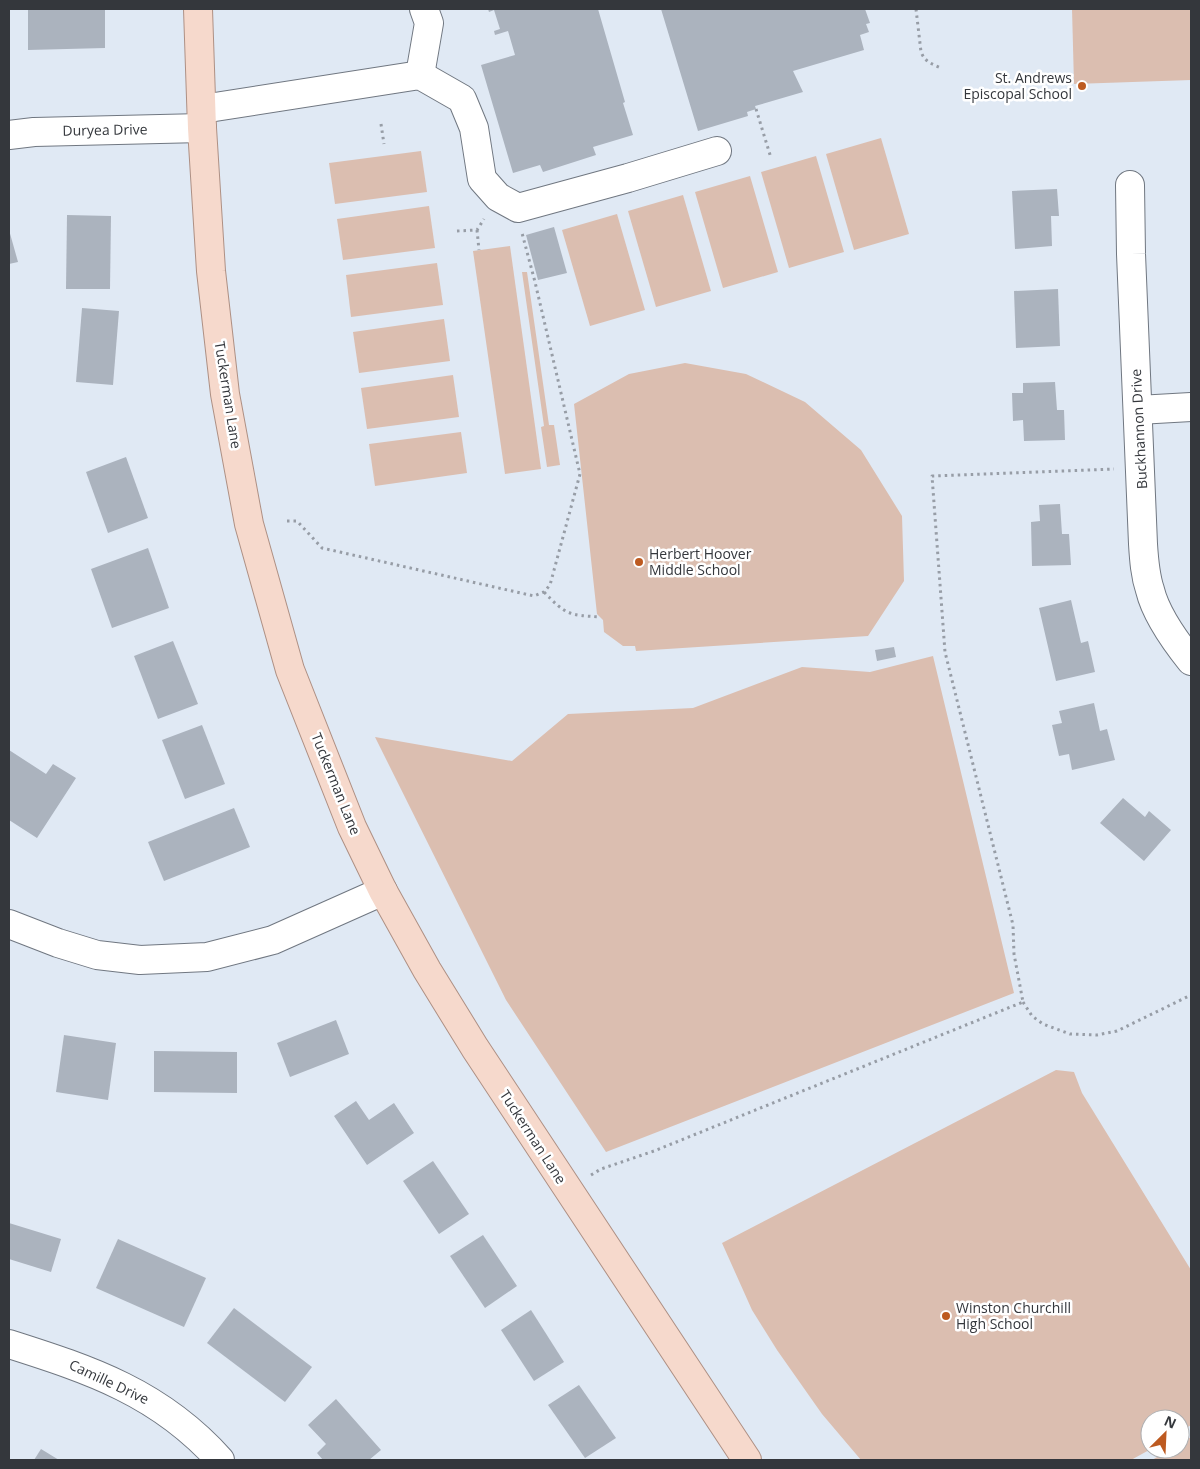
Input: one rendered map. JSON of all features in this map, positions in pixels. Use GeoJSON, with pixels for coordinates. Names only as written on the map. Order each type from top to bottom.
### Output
{"type":"FeatureCollection","features":[{"type":"Feature","properties":{"kind":"main road","name":"Tuckerman Lane"},"geometry":{"type":"LineString","coordinates":[[198,9],[211,272],[225,394],[249,524],[290,670],[352,827],[383,891],[427,970],[475,1048],[567,1189],[747,1460]]}},
{"type":"Feature","properties":{"kind":"street"},"geometry":{"type":"LineString","coordinates":[[424,9],[429,23],[420,75],[462,99],[474,128],[482,179],[498,197],[518,208],[717,151]]}},
{"type":"Feature","properties":{"kind":"street","name":"Duryea Drive"},"geometry":{"type":"LineString","coordinates":[[9,135],[202,118],[420,75]]}},
{"type":"Feature","properties":{"kind":"street","name":"Buckhannon Drive"},"geometry":{"type":"LineString","coordinates":[[1130,185],[1131,254],[1145,568],[1150,592],[1165,624],[1191,661]]}},
{"type":"Feature","properties":{"kind":"street"},"geometry":{"type":"LineString","coordinates":[[1138,410],[1191,407]]}},
{"type":"Feature","properties":{"kind":"street"},"geometry":{"type":"LineString","coordinates":[[9,924],[50,940],[98,955],[140,960],[207,957],[273,940],[383,891]]}},
{"type":"Feature","properties":{"kind":"street","name":"Camille Drive"},"geometry":{"type":"LineString","coordinates":[[9,1344],[67,1362],[135,1392],[160,1407],[190,1430],[220,1460]]}},
{"type":"Feature","properties":{"kind":"path"},"geometry":{"type":"LineString","coordinates":[[916,9],[923,58],[927,62],[941,68]]}},
{"type":"Feature","properties":{"kind":"path"},"geometry":{"type":"LineString","coordinates":[[756,109],[771,158]]}},
{"type":"Feature","properties":{"kind":"path"},"geometry":{"type":"LineString","coordinates":[[381,124],[384,144]]}},
{"type":"Feature","properties":{"kind":"path"},"geometry":{"type":"LineString","coordinates":[[479,250],[477,230],[485,217]]}},
{"type":"Feature","properties":{"kind":"path"},"geometry":{"type":"LineString","coordinates":[[287,521],[297,521],[322,548],[534,596],[544,592],[550,584],[580,474],[520,226]]}},
{"type":"Feature","properties":{"kind":"path"},"geometry":{"type":"LineString","coordinates":[[457,231],[477,230]]}},
{"type":"Feature","properties":{"kind":"path"},"geometry":{"type":"LineString","coordinates":[[1141,468],[932,476],[945,652],[1013,925],[1014,954],[1023,1002],[1032,1016],[1043,1024],[1070,1034],[1097,1034],[1117,1031],[1191,995]]}},
{"type":"Feature","properties":{"kind":"path"},"geometry":{"type":"LineString","coordinates":[[544,592],[558,607],[573,616],[600,617]]}},
{"type":"Feature","properties":{"kind":"path"},"geometry":{"type":"LineString","coordinates":[[567,1189],[601,1169],[654,1151],[1023,1002]]}},
{"type":"Feature","properties":{"kind":"shaded area"},"geometry":{"type":"Polygon","coordinates":[[[1072,9],[1191,9],[1191,80],[1074,84],[1072,9]]]}},
{"type":"Feature","properties":{"kind":"shaded area"},"geometry":{"type":"Polygon","coordinates":[[[881,138],[909,234],[854,250],[826,154],[881,138]]]}},
{"type":"Feature","properties":{"kind":"shaded area"},"geometry":{"type":"Polygon","coordinates":[[[421,151],[427,192],[335,204],[329,163],[421,151]]]}},
{"type":"Feature","properties":{"kind":"shaded area"},"geometry":{"type":"Polygon","coordinates":[[[816,156],[844,252],[789,268],[761,172],[816,156]]]}},
{"type":"Feature","properties":{"kind":"shaded area"},"geometry":{"type":"Polygon","coordinates":[[[750,176],[778,272],[723,288],[695,192],[750,176]]]}},
{"type":"Feature","properties":{"kind":"shaded area"},"geometry":{"type":"Polygon","coordinates":[[[683,195],[711,291],[656,307],[628,211],[683,195]]]}},
{"type":"Feature","properties":{"kind":"shaded area"},"geometry":{"type":"Polygon","coordinates":[[[429,206],[435,248],[343,260],[337,219],[429,206]]]}},
{"type":"Feature","properties":{"kind":"shaded area"},"geometry":{"type":"Polygon","coordinates":[[[617,214],[645,310],[590,326],[562,230],[617,214]]]}},
{"type":"Feature","properties":{"kind":"shaded area"},"geometry":{"type":"Polygon","coordinates":[[[510,246],[541,469],[505,474],[473,251],[510,246]]]}},
{"type":"Feature","properties":{"kind":"shaded area"},"geometry":{"type":"Polygon","coordinates":[[[437,263],[443,305],[351,317],[346,275],[437,263]]]}},
{"type":"Feature","properties":{"kind":"shaded area"},"geometry":{"type":"Polygon","coordinates":[[[522,272],[527,272],[549,425],[554,425],[560,465],[547,467],[541,427],[544,426],[522,272]]]}},
{"type":"Feature","properties":{"kind":"shaded area"},"geometry":{"type":"Polygon","coordinates":[[[444,319],[450,361],[359,373],[353,332],[444,319]]]}},
{"type":"Feature","properties":{"kind":"shaded area"},"geometry":{"type":"Polygon","coordinates":[[[685,363],[746,374],[805,402],[861,450],[902,516],[904,581],[868,636],[636,651],[635,646],[623,646],[604,632],[603,620],[597,614],[574,404],[629,374],[685,363]]]}},
{"type":"Feature","properties":{"kind":"shaded area"},"geometry":{"type":"Polygon","coordinates":[[[453,375],[459,417],[367,429],[361,388],[453,375]]]}},
{"type":"Feature","properties":{"kind":"shaded area"},"geometry":{"type":"Polygon","coordinates":[[[461,432],[467,473],[375,486],[369,444],[461,432]]]}},
{"type":"Feature","properties":{"kind":"shaded area"},"geometry":{"type":"Polygon","coordinates":[[[933,656],[1014,993],[606,1152],[506,1000],[375,737],[512,761],[568,714],[693,708],[802,667],[870,672],[933,656]]]}},
{"type":"Feature","properties":{"kind":"shaded area","name":"Winston Churchill High School"},"geometry":{"type":"Polygon","coordinates":[[[1056,1070],[1074,1072],[1082,1093],[1191,1270],[1191,1425],[1190,1409],[1140,1409],[1140,1455],[1131,1460],[861,1460],[822,1414],[777,1350],[752,1310],[722,1243],[1056,1070]]]}},
{"type":"Feature","properties":{"kind":"shaded area"},"geometry":{"type":"Polygon","coordinates":[[[1190,1438],[1191,1460],[1152,1460],[1190,1459],[1190,1438]]]}},
{"type":"Feature","properties":{"kind":"building"},"geometry":{"type":"Polygon","coordinates":[[[28,9],[105,9],[105,48],[28,50],[28,9]]]}},
{"type":"Feature","properties":{"kind":"building"},"geometry":{"type":"Polygon","coordinates":[[[488,9],[598,9],[633,135],[593,147],[596,155],[543,172],[540,165],[513,173],[481,65],[515,55],[508,31],[495,35],[494,31],[500,29],[494,10],[489,12],[488,9]]]}},
{"type":"Feature","properties":{"kind":"building"},"geometry":{"type":"Polygon","coordinates":[[[661,9],[865,9],[870,23],[866,24],[869,32],[860,35],[864,50],[793,71],[803,92],[755,106],[756,109],[747,112],[748,116],[698,131],[661,9]]]}},
{"type":"Feature","properties":{"kind":"building"},"geometry":{"type":"Polygon","coordinates":[[[1057,189],[1059,216],[1051,216],[1052,246],[1015,249],[1012,191],[1057,189]]]}},
{"type":"Feature","properties":{"kind":"building"},"geometry":{"type":"Polygon","coordinates":[[[67,215],[111,216],[110,289],[66,289],[67,215]]]}},
{"type":"Feature","properties":{"kind":"building"},"geometry":{"type":"Polygon","coordinates":[[[554,227],[567,273],[538,280],[526,235],[554,227]]]}},
{"type":"Feature","properties":{"kind":"building"},"geometry":{"type":"Polygon","coordinates":[[[9,230],[18,262],[9,264],[9,230]]]}},
{"type":"Feature","properties":{"kind":"building"},"geometry":{"type":"Polygon","coordinates":[[[1058,289],[1060,346],[1016,348],[1014,291],[1058,289]]]}},
{"type":"Feature","properties":{"kind":"building"},"geometry":{"type":"Polygon","coordinates":[[[82,308],[119,311],[113,385],[76,382],[82,308]]]}},
{"type":"Feature","properties":{"kind":"building"},"geometry":{"type":"Polygon","coordinates":[[[1055,382],[1057,410],[1064,410],[1065,440],[1024,441],[1023,420],[1013,421],[1012,393],[1023,393],[1023,383],[1055,382]]]}},
{"type":"Feature","properties":{"kind":"building"},"geometry":{"type":"Polygon","coordinates":[[[126,457],[148,518],[108,533],[86,472],[126,457]]]}},
{"type":"Feature","properties":{"kind":"building"},"geometry":{"type":"Polygon","coordinates":[[[1060,504],[1062,534],[1069,534],[1071,565],[1032,566],[1031,522],[1040,521],[1039,505],[1060,504]]]}},
{"type":"Feature","properties":{"kind":"building"},"geometry":{"type":"Polygon","coordinates":[[[148,548],[169,608],[112,628],[91,569],[148,548]]]}},
{"type":"Feature","properties":{"kind":"building"},"geometry":{"type":"Polygon","coordinates":[[[1071,600],[1081,643],[1088,641],[1095,672],[1056,681],[1039,608],[1071,600]]]}},
{"type":"Feature","properties":{"kind":"building"},"geometry":{"type":"Polygon","coordinates":[[[173,641],[198,704],[158,719],[134,656],[173,641]]]}},
{"type":"Feature","properties":{"kind":"building"},"geometry":{"type":"Polygon","coordinates":[[[894,647],[896,657],[877,661],[875,650],[894,647]]]}},
{"type":"Feature","properties":{"kind":"building"},"geometry":{"type":"Polygon","coordinates":[[[1094,703],[1100,731],[1107,729],[1115,760],[1072,770],[1069,754],[1059,756],[1052,725],[1062,723],[1059,711],[1094,703]]]}},
{"type":"Feature","properties":{"kind":"building"},"geometry":{"type":"Polygon","coordinates":[[[202,725],[225,784],[185,799],[162,740],[202,725]]]}},
{"type":"Feature","properties":{"kind":"building"},"geometry":{"type":"Polygon","coordinates":[[[9,750],[46,774],[53,764],[76,778],[37,838],[9,820],[9,750]]]}},
{"type":"Feature","properties":{"kind":"building"},"geometry":{"type":"Polygon","coordinates":[[[1123,798],[1145,817],[1149,811],[1171,830],[1144,861],[1100,823],[1123,798]]]}},
{"type":"Feature","properties":{"kind":"building"},"geometry":{"type":"Polygon","coordinates":[[[234,808],[250,847],[164,881],[148,842],[234,808]]]}},
{"type":"Feature","properties":{"kind":"building"},"geometry":{"type":"Polygon","coordinates":[[[336,1020],[349,1054],[290,1077],[277,1043],[336,1020]]]}},
{"type":"Feature","properties":{"kind":"building"},"geometry":{"type":"Polygon","coordinates":[[[64,1035],[116,1043],[108,1100],[56,1092],[64,1035]]]}},
{"type":"Feature","properties":{"kind":"building"},"geometry":{"type":"Polygon","coordinates":[[[154,1051],[237,1052],[237,1093],[154,1092],[154,1051]]]}},
{"type":"Feature","properties":{"kind":"building"},"geometry":{"type":"Polygon","coordinates":[[[356,1101],[369,1120],[394,1103],[414,1133],[367,1165],[334,1116],[356,1101]]]}},
{"type":"Feature","properties":{"kind":"building"},"geometry":{"type":"Polygon","coordinates":[[[433,1161],[469,1214],[439,1234],[403,1181],[433,1161]]]}},
{"type":"Feature","properties":{"kind":"building"},"geometry":{"type":"Polygon","coordinates":[[[9,1223],[61,1239],[51,1272],[9,1259],[9,1223]]]}},
{"type":"Feature","properties":{"kind":"building"},"geometry":{"type":"Polygon","coordinates":[[[483,1235],[517,1286],[485,1308],[450,1256],[483,1235]]]}},
{"type":"Feature","properties":{"kind":"building"},"geometry":{"type":"Polygon","coordinates":[[[118,1239],[206,1278],[184,1327],[96,1288],[118,1239]]]}},
{"type":"Feature","properties":{"kind":"building"},"geometry":{"type":"Polygon","coordinates":[[[234,1308],[312,1367],[285,1402],[207,1343],[234,1308]]]}},
{"type":"Feature","properties":{"kind":"building"},"geometry":{"type":"Polygon","coordinates":[[[531,1310],[564,1362],[534,1381],[501,1330],[531,1310]]]}},
{"type":"Feature","properties":{"kind":"building"},"geometry":{"type":"Polygon","coordinates":[[[579,1385],[616,1438],[585,1458],[548,1405],[579,1385]]]}},
{"type":"Feature","properties":{"kind":"building"},"geometry":{"type":"Polygon","coordinates":[[[336,1399],[381,1450],[369,1460],[323,1460],[317,1453],[326,1444],[308,1425],[336,1399]]]}},
{"type":"Feature","properties":{"kind":"building"},"geometry":{"type":"Polygon","coordinates":[[[41,1449],[59,1460],[34,1460],[41,1449]]]}},
{"type":"Feature","properties":{"kind":"place","name":"St. Andrews Episcopal School"},"geometry":{"type":"Point","coordinates":[1082,86]}},
{"type":"Feature","properties":{"kind":"place","name":"Herbert Hoover Middle School"},"geometry":{"type":"Point","coordinates":[639,562]}},
{"type":"Feature","properties":{"kind":"place","name":"Winston Churchill High School"},"geometry":{"type":"Point","coordinates":[946,1316]}}]}
